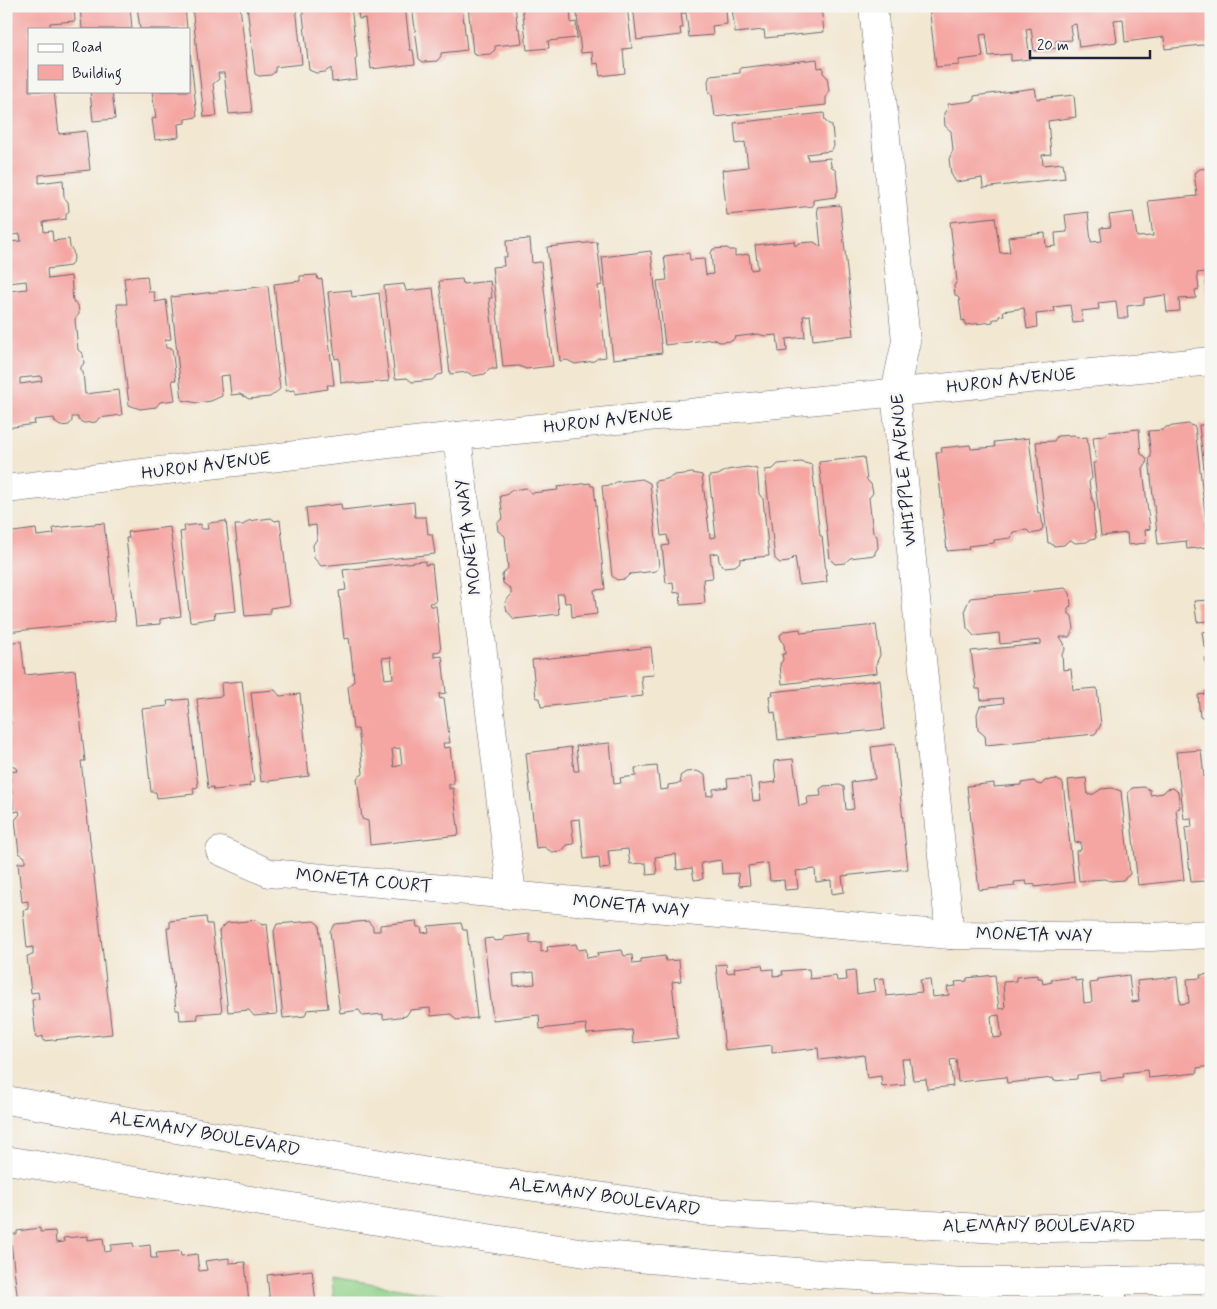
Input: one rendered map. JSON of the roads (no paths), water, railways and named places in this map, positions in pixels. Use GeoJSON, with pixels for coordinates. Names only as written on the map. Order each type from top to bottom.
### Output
{"type":"FeatureCollection","features":[{"type":"Feature","properties":{"kind":"street","name":"WHIPPLE AVENUE"},"geometry":{"type":"LineString","coordinates":[[873,6],[906,341],[895,392],[950,935]]}},
{"type":"Feature","properties":{"kind":"street","name":"HURON AVENUE"},"geometry":{"type":"LineString","coordinates":[[6,489],[457,436],[1211,361]]}},
{"type":"Feature","properties":{"kind":"street","name":"MONETA WAY"},"geometry":{"type":"LineString","coordinates":[[457,436],[512,895],[950,935],[1151,937],[1211,934]]}},
{"type":"Feature","properties":{"kind":"street","name":"MONETA COURT"},"geometry":{"type":"LineString","coordinates":[[220,852],[269,873],[512,895]]}},
{"type":"Feature","properties":{"kind":"street","name":"ALEMANY BOULEVARD"},"geometry":{"type":"LineString","coordinates":[[6,1100],[424,1171],[710,1212],[999,1229],[1211,1225]]}},
{"type":"Feature","properties":{"kind":"street"},"geometry":{"type":"LineString","coordinates":[[6,1160],[374,1221],[592,1254],[820,1274],[1114,1292],[1211,1279]]}}]}
